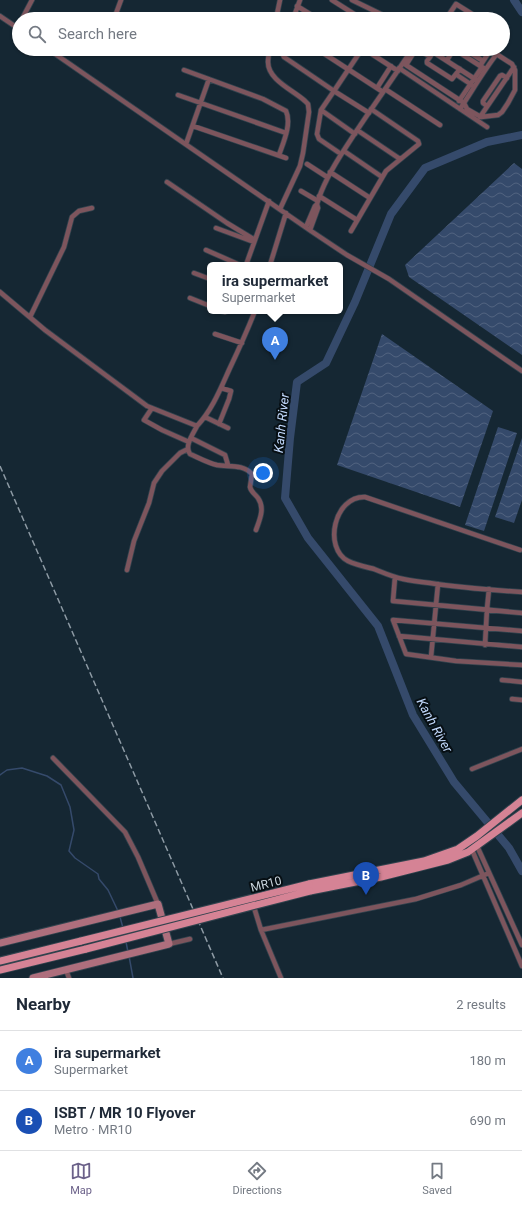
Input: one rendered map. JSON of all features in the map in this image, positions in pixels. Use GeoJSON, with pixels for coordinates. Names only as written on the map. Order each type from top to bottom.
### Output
{"type":"FeatureCollection","features":[{"type":"Feature","properties":{"kind":"main road","name":"MR10"},"geometry":{"type":"LineString","coordinates":[[0,961],[424,861],[458,849],[478,836],[522,800]]}},
{"type":"Feature","properties":{"kind":"main road","name":"MR10"},"geometry":{"type":"LineString","coordinates":[[0,970],[86,949],[309,888],[396,873],[448,860],[477,846],[519,816]]}},
{"type":"Feature","properties":{"kind":"street"},"geometry":{"type":"LineString","coordinates":[[26,12],[32,0]]}},
{"type":"Feature","properties":{"kind":"street"},"geometry":{"type":"LineString","coordinates":[[117,12],[121,0]]}},
{"type":"Feature","properties":{"kind":"street"},"geometry":{"type":"LineString","coordinates":[[277,12],[280,0]]}},
{"type":"Feature","properties":{"kind":"street"},"geometry":{"type":"LineString","coordinates":[[295,12],[300,0]]}},
{"type":"Feature","properties":{"kind":"street"},"geometry":{"type":"LineString","coordinates":[[332,0],[351,12]]}},
{"type":"Feature","properties":{"kind":"street"},"geometry":{"type":"LineString","coordinates":[[352,0],[377,12]]}},
{"type":"Feature","properties":{"kind":"street"},"geometry":{"type":"LineString","coordinates":[[451,12],[456,4],[469,12]]}},
{"type":"Feature","properties":{"kind":"street"},"geometry":{"type":"LineString","coordinates":[[297,6],[307,12]]}},
{"type":"Feature","properties":{"kind":"street"},"geometry":{"type":"LineString","coordinates":[[0,16],[12,23]]}},
{"type":"Feature","properties":{"kind":"street"},"geometry":{"type":"LineString","coordinates":[[58,56],[280,209],[347,254],[389,279],[522,371]]}},
{"type":"Feature","properties":{"kind":"street"},"geometry":{"type":"LineString","coordinates":[[269,56],[268,61],[271,73],[308,104],[309,112],[300,166],[280,209]]}},
{"type":"Feature","properties":{"kind":"street"},"geometry":{"type":"LineString","coordinates":[[284,56],[334,90],[419,142],[418,146],[388,169],[351,230]]}},
{"type":"Feature","properties":{"kind":"street"},"geometry":{"type":"LineString","coordinates":[[328,56],[377,88],[384,90],[440,124]]}},
{"type":"Feature","properties":{"kind":"street"},"geometry":{"type":"LineString","coordinates":[[338,152],[317,136],[321,110],[358,56]]}},
{"type":"Feature","properties":{"kind":"street"},"geometry":{"type":"LineString","coordinates":[[375,56],[399,69],[487,127]]}},
{"type":"Feature","properties":{"kind":"street"},"geometry":{"type":"LineString","coordinates":[[308,228],[329,175],[344,150],[408,56]]}},
{"type":"Feature","properties":{"kind":"street"},"geometry":{"type":"LineString","coordinates":[[410,56],[406,65],[462,102],[467,109],[480,117],[498,115],[502,112],[515,90],[516,78],[514,67],[500,56]]}},
{"type":"Feature","properties":{"kind":"street"},"geometry":{"type":"LineString","coordinates":[[441,56],[476,80]]}},
{"type":"Feature","properties":{"kind":"street"},"geometry":{"type":"LineString","coordinates":[[447,60],[450,56]]}},
{"type":"Feature","properties":{"kind":"street"},"geometry":{"type":"LineString","coordinates":[[473,56],[482,66]]}},
{"type":"Feature","properties":{"kind":"street"},"geometry":{"type":"LineString","coordinates":[[458,107],[476,80],[487,56]]}},
{"type":"Feature","properties":{"kind":"street"},"geometry":{"type":"LineString","coordinates":[[482,66],[494,56]]}},
{"type":"Feature","properties":{"kind":"street"},"geometry":{"type":"LineString","coordinates":[[430,57],[427,62],[452,80],[460,69]]}},
{"type":"Feature","properties":{"kind":"street"},"geometry":{"type":"LineString","coordinates":[[377,88],[391,66]]}},
{"type":"Feature","properties":{"kind":"street"},"geometry":{"type":"LineString","coordinates":[[480,117],[514,67]]}},
{"type":"Feature","properties":{"kind":"street"},"geometry":{"type":"LineString","coordinates":[[184,70],[263,98],[282,108],[288,115],[288,121],[279,156]]}},
{"type":"Feature","properties":{"kind":"street"},"geometry":{"type":"LineString","coordinates":[[457,75],[472,85]]}},
{"type":"Feature","properties":{"kind":"street"},"geometry":{"type":"LineString","coordinates":[[186,144],[209,79]]}},
{"type":"Feature","properties":{"kind":"street"},"geometry":{"type":"LineString","coordinates":[[178,95],[286,133]]}},
{"type":"Feature","properties":{"kind":"street"},"geometry":{"type":"LineString","coordinates":[[321,110],[400,159]]}},
{"type":"Feature","properties":{"kind":"street"},"geometry":{"type":"LineString","coordinates":[[193,126],[286,158]]}},
{"type":"Feature","properties":{"kind":"street"},"geometry":{"type":"LineString","coordinates":[[344,150],[382,177]]}},
{"type":"Feature","properties":{"kind":"street"},"geometry":{"type":"LineString","coordinates":[[307,164],[370,198]]}},
{"type":"Feature","properties":{"kind":"street"},"geometry":{"type":"LineString","coordinates":[[167,182],[255,241]]}},
{"type":"Feature","properties":{"kind":"street"},"geometry":{"type":"LineString","coordinates":[[301,191],[357,220]]}},
{"type":"Feature","properties":{"kind":"street"},"geometry":{"type":"LineString","coordinates":[[247,262],[269,201]]}},
{"type":"Feature","properties":{"kind":"street"},"geometry":{"type":"LineString","coordinates":[[30,317],[64,247],[72,218],[79,211],[92,208]]}},
{"type":"Feature","properties":{"kind":"street"},"geometry":{"type":"LineString","coordinates":[[271,262],[286,213]]}},
{"type":"Feature","properties":{"kind":"street"},"geometry":{"type":"LineString","coordinates":[[216,228],[255,241]]}},
{"type":"Feature","properties":{"kind":"street"},"geometry":{"type":"LineString","coordinates":[[206,250],[233,262]]}},
{"type":"Feature","properties":{"kind":"street"},"geometry":{"type":"LineString","coordinates":[[194,273],[207,279]]}},
{"type":"Feature","properties":{"kind":"street"},"geometry":{"type":"LineString","coordinates":[[0,292],[99,371],[147,406],[197,426]]}},
{"type":"Feature","properties":{"kind":"street"},"geometry":{"type":"LineString","coordinates":[[190,298],[207,305]]}},
{"type":"Feature","properties":{"kind":"street"},"geometry":{"type":"LineString","coordinates":[[254,314],[221,388],[205,417],[197,426],[190,440],[188,449],[190,454],[211,463],[245,468],[252,474],[250,487],[259,499],[262,508],[260,520],[256,530]]}},
{"type":"Feature","properties":{"kind":"street"},"geometry":{"type":"LineString","coordinates":[[215,334],[242,343]]}},
{"type":"Feature","properties":{"kind":"street"},"geometry":{"type":"LineString","coordinates":[[219,424],[231,392],[221,388]]}},
{"type":"Feature","properties":{"kind":"street"},"geometry":{"type":"LineString","coordinates":[[152,408],[144,420],[162,430],[225,455],[228,465]]}},
{"type":"Feature","properties":{"kind":"street"},"geometry":{"type":"LineString","coordinates":[[205,417],[228,428]]}},
{"type":"Feature","properties":{"kind":"street"},"geometry":{"type":"LineString","coordinates":[[127,570],[134,541],[149,503],[154,483],[162,471],[180,453],[188,449]]}},
{"type":"Feature","properties":{"kind":"street"},"geometry":{"type":"LineString","coordinates":[[520,550],[365,497],[352,499],[341,510],[336,521],[334,533],[336,547],[340,555],[348,560],[404,580],[522,592]]}},
{"type":"Feature","properties":{"kind":"street"},"geometry":{"type":"LineString","coordinates":[[395,577],[393,601],[522,613]]}},
{"type":"Feature","properties":{"kind":"street"},"geometry":{"type":"LineString","coordinates":[[431,657],[438,584]]}},
{"type":"Feature","properties":{"kind":"street"},"geometry":{"type":"LineString","coordinates":[[486,644],[489,589]]}},
{"type":"Feature","properties":{"kind":"street"},"geometry":{"type":"LineString","coordinates":[[522,631],[393,620],[406,654],[456,661],[522,665]]}},
{"type":"Feature","properties":{"kind":"street"},"geometry":{"type":"LineString","coordinates":[[399,636],[522,647]]}},
{"type":"Feature","properties":{"kind":"street"},"geometry":{"type":"LineString","coordinates":[[502,680],[522,682]]}},
{"type":"Feature","properties":{"kind":"street"},"geometry":{"type":"LineString","coordinates":[[512,699],[522,700]]}},
{"type":"Feature","properties":{"kind":"street"},"geometry":{"type":"LineString","coordinates":[[472,769],[522,749]]}},
{"type":"Feature","properties":{"kind":"street"},"geometry":{"type":"LineString","coordinates":[[53,758],[125,832],[138,857],[158,904],[169,944]]}},
{"type":"Feature","properties":{"kind":"street"},"geometry":{"type":"LineString","coordinates":[[477,846],[522,945]]}},
{"type":"Feature","properties":{"kind":"street"},"geometry":{"type":"LineString","coordinates":[[477,846],[482,876],[522,966]]}},
{"type":"Feature","properties":{"kind":"street"},"geometry":{"type":"LineString","coordinates":[[261,930],[416,899],[461,885],[489,873]]}},
{"type":"Feature","properties":{"kind":"street"},"geometry":{"type":"LineString","coordinates":[[250,895],[261,930],[281,978]]}},
{"type":"Feature","properties":{"kind":"street"},"geometry":{"type":"LineString","coordinates":[[0,943],[158,904]]}},
{"type":"Feature","properties":{"kind":"street"},"geometry":{"type":"LineString","coordinates":[[33,978],[190,939]]}},
{"type":"Feature","properties":{"kind":"street"},"geometry":{"type":"LineString","coordinates":[[66,970],[69,978]]}},
{"type":"Feature","properties":{"kind":"water"},"geometry":{"type":"Polygon","coordinates":[[[514,163],[522,169],[522,355],[409,277],[405,265],[514,163]]]}},
{"type":"Feature","properties":{"kind":"water"},"geometry":{"type":"Polygon","coordinates":[[[382,334],[493,411],[460,507],[337,465],[382,334]]]}},
{"type":"Feature","properties":{"kind":"water"},"geometry":{"type":"Polygon","coordinates":[[[498,427],[517,433],[484,531],[465,525],[498,427]]]}},
{"type":"Feature","properties":{"kind":"water"},"geometry":{"type":"Polygon","coordinates":[[[522,438],[522,500],[514,523],[495,517],[522,438]]]}},
{"type":"Feature","properties":{"kind":"waterway","name":"Kanh River"},"geometry":{"type":"LineString","coordinates":[[514,0],[522,12]]}},
{"type":"Feature","properties":{"kind":"waterway","name":"Kanh River"},"geometry":{"type":"LineString","coordinates":[[522,135],[487,142],[425,168],[391,214],[355,302],[326,363],[297,382],[290,438],[285,498],[308,538],[378,626],[413,715],[454,782],[509,848],[522,871]]}},
{"type":"Feature","properties":{"kind":"waterway"},"geometry":{"type":"LineString","coordinates":[[0,775],[7,770],[22,768],[47,776],[61,785],[70,807],[74,830],[69,851],[75,858],[98,874],[99,879],[108,890],[118,911]]}},
{"type":"Feature","properties":{"kind":"waterway"},"geometry":{"type":"LineString","coordinates":[[120,917],[123,928]]}},
{"type":"Feature","properties":{"kind":"waterway"},"geometry":{"type":"LineString","coordinates":[[126,942],[128,952]]}},
{"type":"Feature","properties":{"kind":"waterway"},"geometry":{"type":"LineString","coordinates":[[129,956],[133,978]]}},
{"type":"Feature","properties":{"kind":"railway"},"geometry":{"type":"LineString","coordinates":[[0,466],[223,978]]}},
{"type":"Feature","properties":{"kind":"place","name":"ira supermarket"},"geometry":{"type":"Point","coordinates":[275,360]}},
{"type":"Feature","properties":{"kind":"place","name":"ISBT / MR 10 Flyover"},"geometry":{"type":"Point","coordinates":[366,895]}}]}
